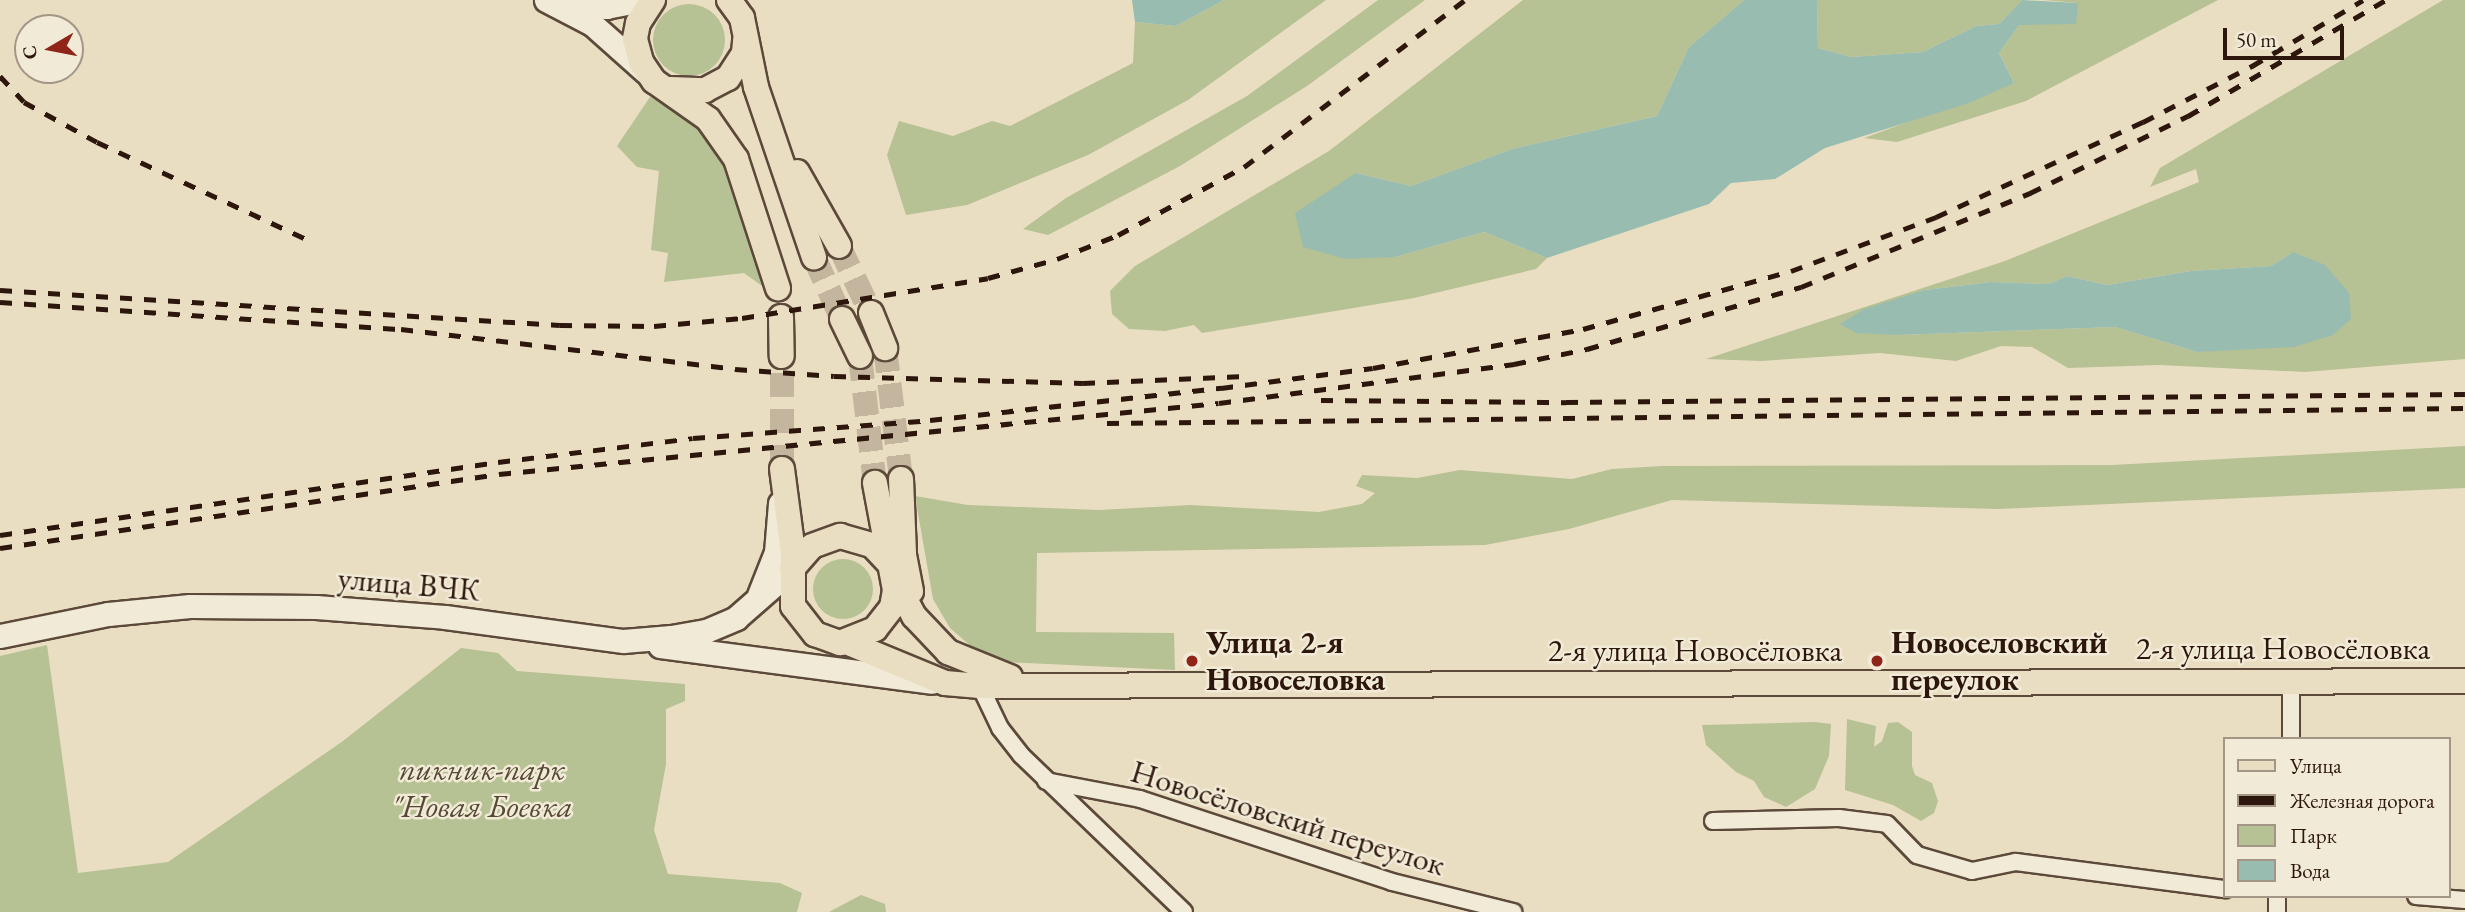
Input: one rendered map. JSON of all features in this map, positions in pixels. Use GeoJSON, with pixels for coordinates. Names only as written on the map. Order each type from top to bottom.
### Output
{"type":"FeatureCollection","features":[{"type":"Feature","properties":{"kind":"main road"},"geometry":{"type":"LineString","coordinates":[[546,0],[592,24],[653,78],[708,120],[736,159],[778,288]]}},
{"type":"Feature","properties":{"kind":"main road"},"geometry":{"type":"LineString","coordinates":[[558,0],[606,7],[643,0]]}},
{"type":"Feature","properties":{"kind":"main road"},"geometry":{"type":"LineString","coordinates":[[653,0],[638,23],[635,39],[653,78],[690,92],[715,86],[737,67],[739,14]]}},
{"type":"Feature","properties":{"kind":"main road"},"geometry":{"type":"LineString","coordinates":[[739,14],[768,120],[814,257]]}},
{"type":"Feature","properties":{"kind":"main road"},"geometry":{"type":"LineString","coordinates":[[768,120],[839,246]]}},
{"type":"Feature","properties":{"kind":"main road"},"geometry":{"type":"LineString","coordinates":[[871,313],[886,348]]}},
{"type":"Feature","properties":{"kind":"main road"},"geometry":{"type":"LineString","coordinates":[[781,317],[782,356]]}},
{"type":"Feature","properties":{"kind":"main road"},"geometry":{"type":"LineString","coordinates":[[842,319],[860,356]]}},
{"type":"Feature","properties":{"kind":"main road"},"geometry":{"type":"LineString","coordinates":[[782,469],[793,606],[803,623],[815,634],[843,643]]}},
{"type":"Feature","properties":{"kind":"main road"},"geometry":{"type":"LineString","coordinates":[[752,607],[772,572],[782,469]]}},
{"type":"Feature","properties":{"kind":"main road"},"geometry":{"type":"LineString","coordinates":[[901,479],[909,585],[934,638]]}},
{"type":"Feature","properties":{"kind":"main road"},"geometry":{"type":"LineString","coordinates":[[765,661],[806,655],[843,643],[884,621],[895,590],[875,484]]}},
{"type":"Feature","properties":{"kind":"main road"},"geometry":{"type":"LineString","coordinates":[[792,569],[812,546],[840,536],[872,545],[890,568]]}},
{"type":"Feature","properties":{"kind":"main road","name":"2-я улица Новосёловка"},"geometry":{"type":"LineString","coordinates":[[890,568],[914,616],[948,652],[989,672],[1052,684]]}},
{"type":"Feature","properties":{"kind":"main road","name":"улица ВЧК"},"geometry":{"type":"LineString","coordinates":[[0,636],[108,614],[163,609],[316,607],[445,617],[623,641],[706,631],[752,607],[792,569]]}},
{"type":"Feature","properties":{"kind":"main road","name":"2-я улица Новосёловка"},"geometry":{"type":"LineString","coordinates":[[623,641],[765,661],[981,686],[2465,681]]}},
{"type":"Feature","properties":{"kind":"main road","name":"2-я улица Новосёловка"},"geometry":{"type":"LineString","coordinates":[[843,643],[945,683]]}},
{"type":"Feature","properties":{"kind":"street"},"geometry":{"type":"LineString","coordinates":[[2291,681],[2291,737]]}},
{"type":"Feature","properties":{"kind":"street"},"geometry":{"type":"LineString","coordinates":[[981,686],[1000,728],[1046,780],[1184,912]]}},
{"type":"Feature","properties":{"kind":"street","name":"Новосёловский переулок"},"geometry":{"type":"LineString","coordinates":[[1046,780],[1140,799],[1392,882],[1513,912]]}},
{"type":"Feature","properties":{"kind":"street"},"geometry":{"type":"LineString","coordinates":[[1713,821],[1839,818],[1887,824],[1917,855],[1972,871],[2016,862],[2224,889]]}},
{"type":"Feature","properties":{"kind":"street"},"geometry":{"type":"LineString","coordinates":[[2440,898],[2465,900]]}},
{"type":"Feature","properties":{"kind":"green space"},"geometry":{"type":"Polygon","coordinates":[[[1224,0],[1326,0],[1188,100],[1088,155],[967,205],[906,215],[887,155],[899,121],[953,136],[992,121],[1010,126],[1133,63],[1135,22],[1176,26],[1224,0]]]}},
{"type":"Feature","properties":{"kind":"green space"},"geometry":{"type":"Polygon","coordinates":[[[1378,0],[1425,0],[1307,86],[1180,166],[1048,235],[1023,229],[1066,198],[1247,96],[1378,0]]]}},
{"type":"Feature","properties":{"kind":"green space"},"geometry":{"type":"Polygon","coordinates":[[[1523,0],[1744,0],[1689,47],[1657,116],[1512,149],[1411,186],[1356,173],[1395,257],[1484,232],[1547,258],[1536,269],[1414,298],[1202,333],[1194,325],[1165,331],[1129,329],[1112,314],[1110,291],[1135,266],[1329,151],[1523,0]]]}},
{"type":"Feature","properties":{"kind":"green space"},"geometry":{"type":"Polygon","coordinates":[[[1817,0],[2022,0],[1999,24],[1976,26],[1923,52],[1851,57],[1818,48],[1817,0]]]}},
{"type":"Feature","properties":{"kind":"green space"},"geometry":{"type":"Polygon","coordinates":[[[2044,0],[2218,0],[2026,101],[1897,142],[1864,138],[2014,83],[1999,53],[2019,25],[2077,3],[2044,0]]]}},
{"type":"Feature","properties":{"kind":"green space"},"geometry":{"type":"Polygon","coordinates":[[[2443,0],[2465,0],[2465,359],[2305,372],[2160,365],[2068,368],[2032,347],[2001,346],[1956,361],[1880,353],[1761,361],[1706,359],[2005,261],[2199,182],[2196,169],[2150,187],[2160,168],[2443,0]],[[2293,252],[2271,266],[2191,271],[2107,285],[2067,276],[2049,284],[1991,282],[1925,290],[1899,335],[2115,327],[2197,352],[2239,348],[2293,252]]]}},
{"type":"Feature","properties":{"kind":"green space"},"geometry":{"type":"Polygon","coordinates":[[[689,4],[709,10],[719,20],[725,40],[719,60],[709,70],[689,76],[669,70],[659,60],[653,40],[659,20],[669,10],[689,4]]]}},
{"type":"Feature","properties":{"kind":"green space"},"geometry":{"type":"Polygon","coordinates":[[[650,97],[681,114],[716,147],[727,166],[765,288],[744,273],[664,282],[668,253],[651,250],[659,171],[637,167],[617,146],[650,97]]]}},
{"type":"Feature","properties":{"kind":"green space"},"geometry":{"type":"Polygon","coordinates":[[[2465,446],[2465,488],[1998,509],[1672,500],[1569,529],[1485,545],[1037,553],[1036,632],[1174,633],[1175,670],[1004,662],[972,647],[950,628],[933,599],[915,496],[968,505],[1099,510],[1191,505],[1319,512],[1362,504],[1375,493],[1356,486],[1362,475],[1417,478],[1460,470],[1572,479],[1612,469],[1662,466],[2112,465],[2465,446]]]}},
{"type":"Feature","properties":{"kind":"green space"},"geometry":{"type":"Polygon","coordinates":[[[843,559],[864,568],[873,589],[864,610],[843,619],[822,610],[813,589],[822,568],[843,559]]]}},
{"type":"Feature","properties":{"kind":"green space","name":"пикник-парк \"Новая Боевка"},"geometry":{"type":"Polygon","coordinates":[[[47,645],[78,873],[168,862],[343,741],[461,648],[498,653],[517,671],[685,684],[685,701],[666,709],[666,764],[654,830],[668,874],[780,883],[802,893],[797,912],[0,912],[0,656],[47,645]]]}},
{"type":"Feature","properties":{"kind":"green space"},"geometry":{"type":"Polygon","coordinates":[[[1847,719],[1876,726],[1874,747],[1882,741],[1888,723],[1898,722],[1912,732],[1912,766],[1915,775],[1932,783],[1938,801],[1934,813],[1921,821],[1893,805],[1845,790],[1847,719]]]}},
{"type":"Feature","properties":{"kind":"green space"},"geometry":{"type":"Polygon","coordinates":[[[1815,722],[1831,724],[1829,756],[1815,789],[1786,807],[1764,797],[1754,781],[1736,772],[1706,745],[1702,725],[1815,722]]]}},
{"type":"Feature","properties":{"kind":"green space"},"geometry":{"type":"Polygon","coordinates":[[[861,895],[885,904],[886,912],[829,912],[861,895]]]}},
{"type":"Feature","properties":{"kind":"water"},"geometry":{"type":"Polygon","coordinates":[[[1132,0],[1224,0],[1176,26],[1135,22],[1132,0]]]}},
{"type":"Feature","properties":{"kind":"water"},"geometry":{"type":"Polygon","coordinates":[[[1744,0],[1817,0],[1818,48],[1851,57],[1923,52],[1976,26],[1999,24],[2022,0],[2078,3],[2076,24],[2019,25],[1999,53],[2014,83],[1969,103],[1825,148],[1775,179],[1731,183],[1709,204],[1547,258],[1484,232],[1395,257],[1346,259],[1303,247],[1295,213],[1356,173],[1411,186],[1512,149],[1657,116],[1689,47],[1744,0]]]}},
{"type":"Feature","properties":{"kind":"water"},"geometry":{"type":"Polygon","coordinates":[[[2293,252],[2325,265],[2349,293],[2351,319],[2333,335],[2294,347],[2197,352],[2115,327],[1899,335],[1856,333],[1840,324],[1864,309],[1925,290],[1991,282],[2049,284],[2067,276],[2107,285],[2191,271],[2271,266],[2293,252]]]}},
{"type":"Feature","properties":{"kind":"tunnel"},"geometry":{"type":"LineString","coordinates":[[839,246],[871,313]]}},
{"type":"Feature","properties":{"kind":"tunnel"},"geometry":{"type":"LineString","coordinates":[[814,257],[842,319]]}},
{"type":"Feature","properties":{"kind":"tunnel"},"geometry":{"type":"LineString","coordinates":[[885,348],[901,479]]}},
{"type":"Feature","properties":{"kind":"tunnel"},"geometry":{"type":"LineString","coordinates":[[782,356],[782,469]]}},
{"type":"Feature","properties":{"kind":"tunnel"},"geometry":{"type":"LineString","coordinates":[[860,356],[875,483]]}},
{"type":"Feature","properties":{"kind":"railway"},"geometry":{"type":"LineString","coordinates":[[0,290],[560,325],[654,326],[742,318],[988,278],[1057,259],[1118,235],[1244,167],[1465,0]]}},
{"type":"Feature","properties":{"kind":"railway"},"geometry":{"type":"LineString","coordinates":[[0,535],[498,462],[693,438],[930,420],[1221,388],[1373,368],[1583,329],[1791,271],[1936,217],[2143,122],[2252,66],[2363,0]]}},
{"type":"Feature","properties":{"kind":"railway"},"geometry":{"type":"LineString","coordinates":[[0,548],[499,474],[1219,403],[1514,364],[1587,349],[1801,287],[2030,193],[2188,116],[2386,0]]}},
{"type":"Feature","properties":{"kind":"railway"},"geometry":{"type":"LineString","coordinates":[[0,76],[24,102],[97,142],[308,240]]}},
{"type":"Feature","properties":{"kind":"railway"},"geometry":{"type":"LineString","coordinates":[[0,302],[401,329],[735,369],[834,376],[1083,383],[1245,376]]}},
{"type":"Feature","properties":{"kind":"railway"},"geometry":{"type":"LineString","coordinates":[[1321,400],[1566,402],[2465,394]]}},
{"type":"Feature","properties":{"kind":"railway"},"geometry":{"type":"LineString","coordinates":[[1107,423],[2465,408]]}},
{"type":"Feature","properties":{"kind":"place","name":"Улица 2-я Новоселовка"},"geometry":{"type":"Point","coordinates":[1192,661]}},
{"type":"Feature","properties":{"kind":"place","name":"Новоселовский переулок"},"geometry":{"type":"Point","coordinates":[1877,661]}}]}
